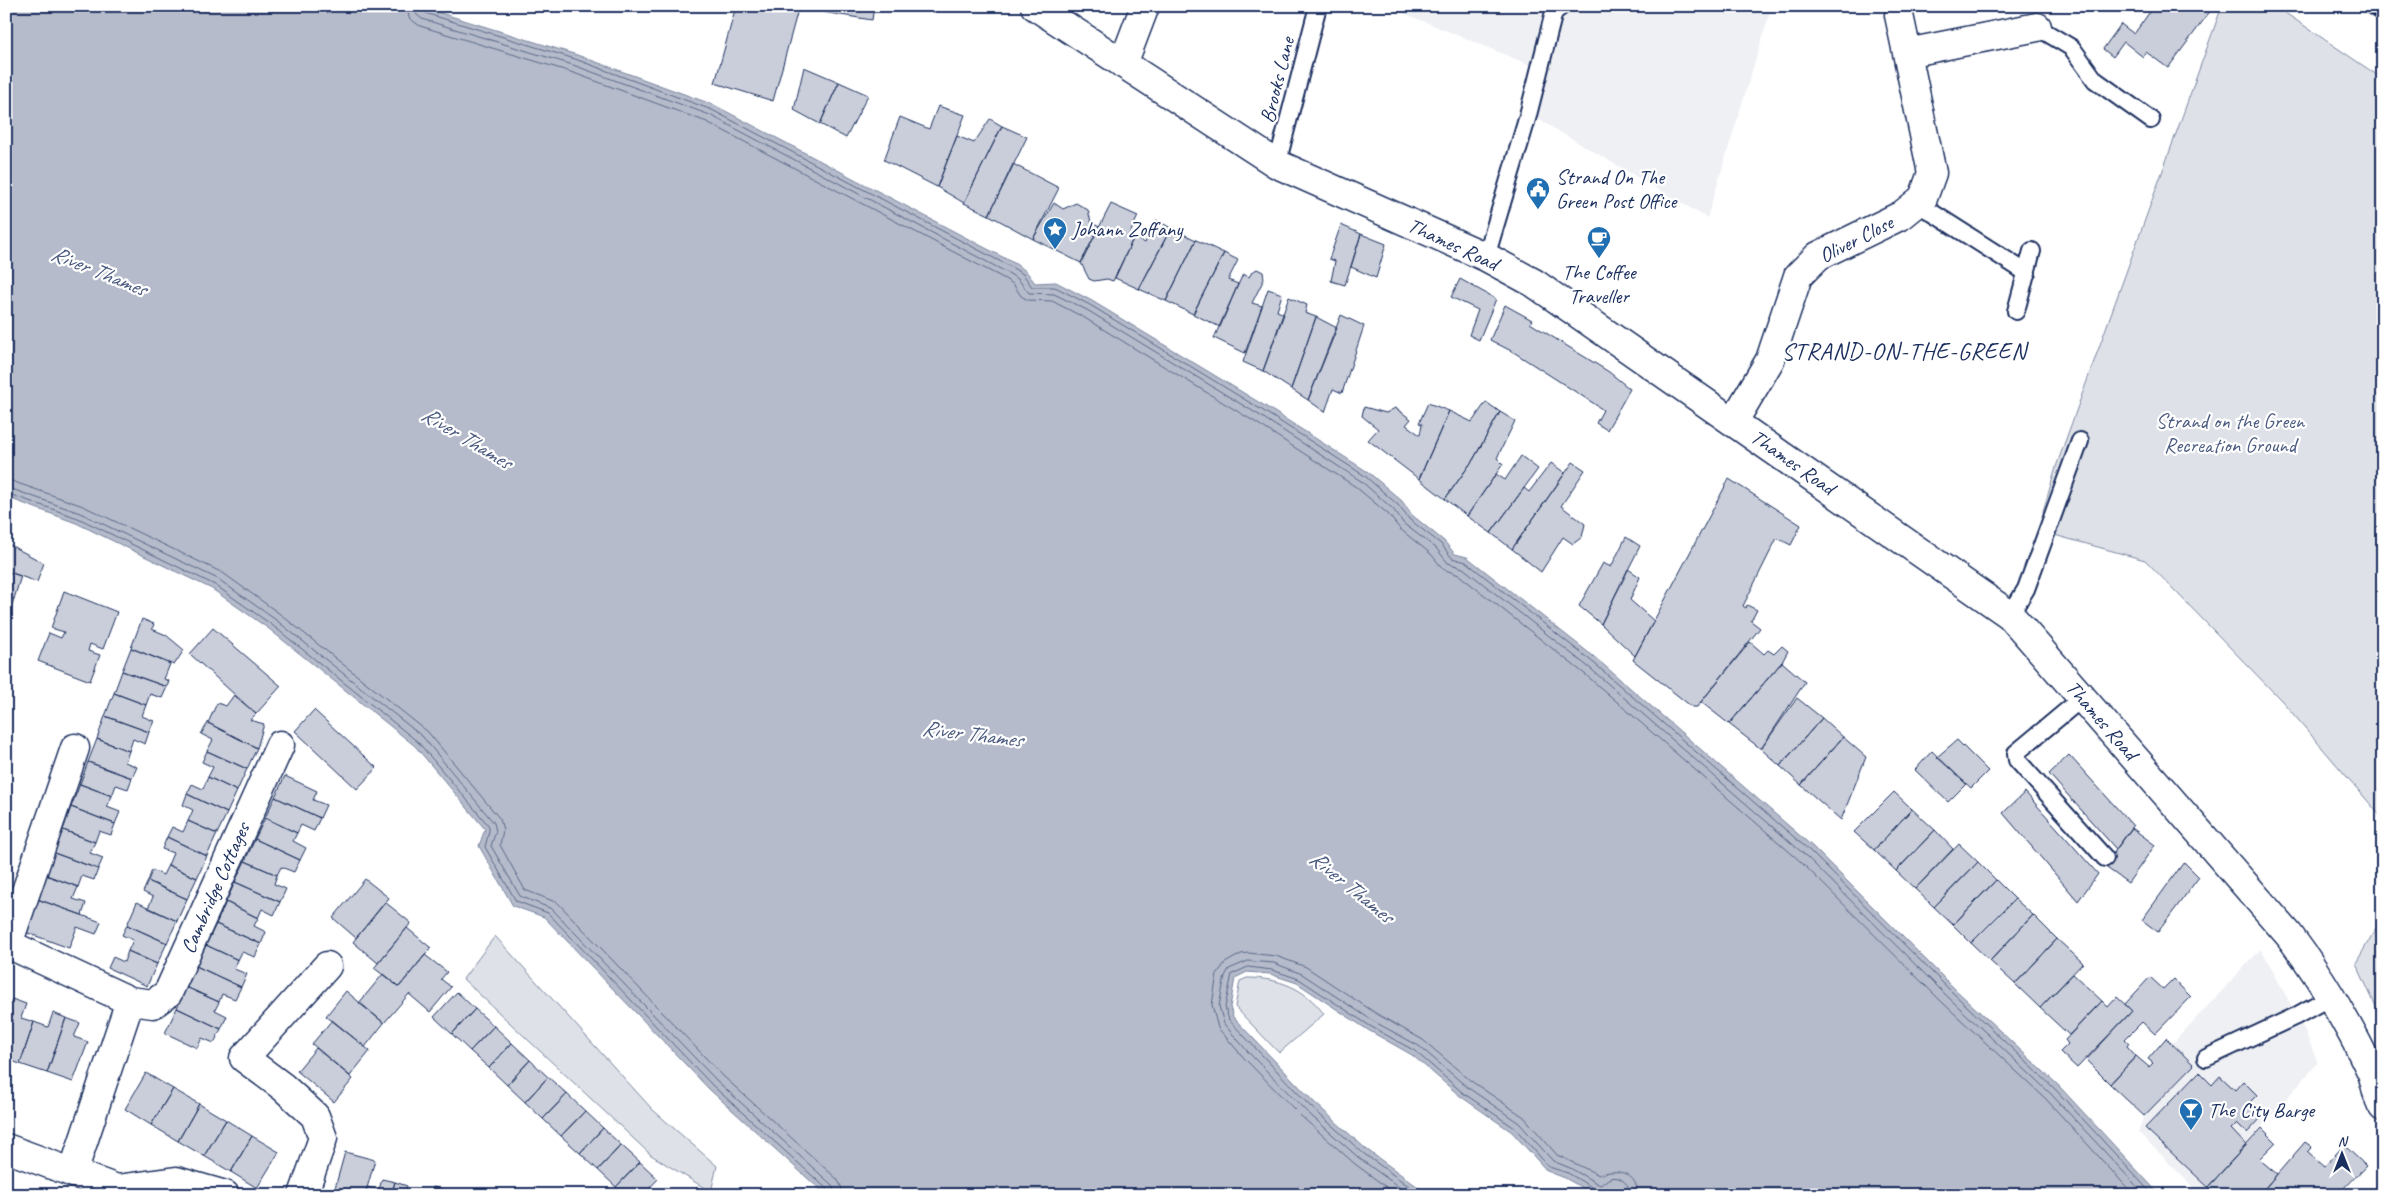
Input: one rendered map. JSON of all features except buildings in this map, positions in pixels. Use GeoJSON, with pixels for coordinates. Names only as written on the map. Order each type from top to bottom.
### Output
{"type":"FeatureCollection","features":[{"type":"Feature","properties":{"kind":"street","name":"Thames Road"},"geometry":{"type":"LineString","coordinates":[[1035,6],[1278,164],[1486,257],[1534,283],[2010,615],[2290,935],[2310,962],[2371,1072],[2383,1107]]}},
{"type":"Feature","properties":{"kind":"street"},"geometry":{"type":"LineString","coordinates":[[1123,64],[1145,6]]}},
{"type":"Feature","properties":{"kind":"street","name":"Oliver Close"},"geometry":{"type":"LineString","coordinates":[[1734,421],[1770,360],[1798,276],[1818,256],[1902,215],[1923,198],[1932,173],[1899,15]]}},
{"type":"Feature","properties":{"kind":"street"},"geometry":{"type":"LineString","coordinates":[[1907,53],[2037,27]]}},
{"type":"Feature","properties":{"kind":"street","name":"Cambridge Cottages"},"geometry":{"type":"LineString","coordinates":[[75,748],[7,944],[130,1001],[153,1004],[168,993],[280,745]]}},
{"type":"Feature","properties":{"kind":"street"},"geometry":{"type":"LineString","coordinates":[[303,1195],[323,1138],[315,1116],[284,1087],[244,1058],[327,966]]}},
{"type":"Feature","properties":{"kind":"street"},"geometry":{"type":"LineString","coordinates":[[73,1172],[130,1001]]}},
{"type":"Feature","properties":{"kind":"street"},"geometry":{"type":"LineString","coordinates":[[6,1148],[73,1172],[120,1192],[176,1181],[225,1195]]}},
{"type":"Feature","properties":{"kind":"lane","name":"Brooks Lane"},"geometry":{"type":"LineString","coordinates":[[1278,164],[1318,6]]}},
{"type":"Feature","properties":{"kind":"lane"},"geometry":{"type":"LineString","coordinates":[[1486,257],[1528,119],[1554,12],[1562,6]]}},
{"type":"Feature","properties":{"kind":"lane"},"geometry":{"type":"LineString","coordinates":[[2037,27],[2072,48],[2095,80],[2151,120]]}},
{"type":"Feature","properties":{"kind":"lane"},"geometry":{"type":"LineString","coordinates":[[1917,203],[2027,273]]}},
{"type":"Feature","properties":{"kind":"lane"},"geometry":{"type":"LineString","coordinates":[[2016,312],[2032,251]]}},
{"type":"Feature","properties":{"kind":"lane"},"geometry":{"type":"LineString","coordinates":[[2010,615],[2026,589],[2080,441]]}},
{"type":"Feature","properties":{"kind":"lane"},"geometry":{"type":"LineString","coordinates":[[2082,698],[2016,753],[2017,760],[2105,858]]}},
{"type":"Feature","properties":{"kind":"lane"},"geometry":{"type":"LineString","coordinates":[[2206,1058],[2330,998]]}},
{"type":"Feature","properties":{"kind":"shaded area"},"geometry":{"type":"Polygon","coordinates":[[[1386,6],[1772,6],[1707,218],[1526,112],[1540,69],[1386,6]]]}},
{"type":"Feature","properties":{"kind":"shaded area"},"geometry":{"type":"Polygon","coordinates":[[[2261,949],[2305,1031],[2318,1063],[2201,1195],[2138,1132],[2144,1116],[2194,1065],[2172,1044],[2261,949]]]}},
{"type":"Feature","properties":{"kind":"green space","name":"Strand on the Green Recreation Ground"},"geometry":{"type":"Polygon","coordinates":[[[2222,6],[2275,6],[2383,79],[2383,819],[2282,701],[2145,560],[2047,533],[2043,511],[2057,464],[2222,6]]]}},
{"type":"Feature","properties":{"kind":"green space"},"geometry":{"type":"Polygon","coordinates":[[[2383,916],[2383,1022],[2356,963],[2383,916]]]}},
{"type":"Feature","properties":{"kind":"green space"},"geometry":{"type":"Polygon","coordinates":[[[495,936],[653,1110],[717,1166],[711,1192],[651,1155],[463,979],[495,936]]]}},
{"type":"Feature","properties":{"kind":"green space"},"geometry":{"type":"Polygon","coordinates":[[[1247,978],[1270,980],[1290,986],[1308,997],[1324,1014],[1279,1053],[1235,1007],[1240,981],[1247,978]]]}},
{"type":"Feature","properties":{"kind":"water","name":"River Thames"},"geometry":{"type":"Polygon","coordinates":[[[6,6],[418,6],[577,55],[714,105],[1014,263],[1026,271],[1035,283],[1056,282],[1092,301],[1265,406],[1368,472],[1402,501],[1412,515],[1444,541],[1455,554],[1467,557],[1598,660],[1813,847],[1956,990],[2059,1086],[2160,1195],[1622,1195],[1614,1189],[1609,1195],[1595,1195],[1565,1178],[1547,1171],[1512,1132],[1460,1096],[1412,1055],[1368,1030],[1297,983],[1270,974],[1247,972],[1235,978],[1230,1007],[1233,1017],[1314,1102],[1366,1149],[1429,1195],[826,1195],[710,1090],[544,917],[513,906],[479,846],[485,829],[415,746],[269,629],[212,589],[76,523],[6,497],[6,6]]]}},
{"type":"Feature","properties":{"kind":"railway"},"geometry":{"type":"LineString","coordinates":[[2361,6],[2383,21]]}},
{"type":"Feature","properties":{"kind":"place","name":"Strand On The Green Post Office"},"geometry":{"type":"Point","coordinates":[1538,210]}},
{"type":"Feature","properties":{"kind":"place","name":"Johann Zoffany"},"geometry":{"type":"Point","coordinates":[1055,250]}},
{"type":"Feature","properties":{"kind":"place","name":"The Coffee Traveller"},"geometry":{"type":"Point","coordinates":[1599,259]}},
{"type":"Feature","properties":{"kind":"place","name":"The City Barge"},"geometry":{"type":"Point","coordinates":[2191,1131]}},
{"type":"Feature","properties":{"kind":"district","name":"STRAND-ON-THE-GREEN"},"geometry":{"type":"Point","coordinates":[1904,351]}}]}
